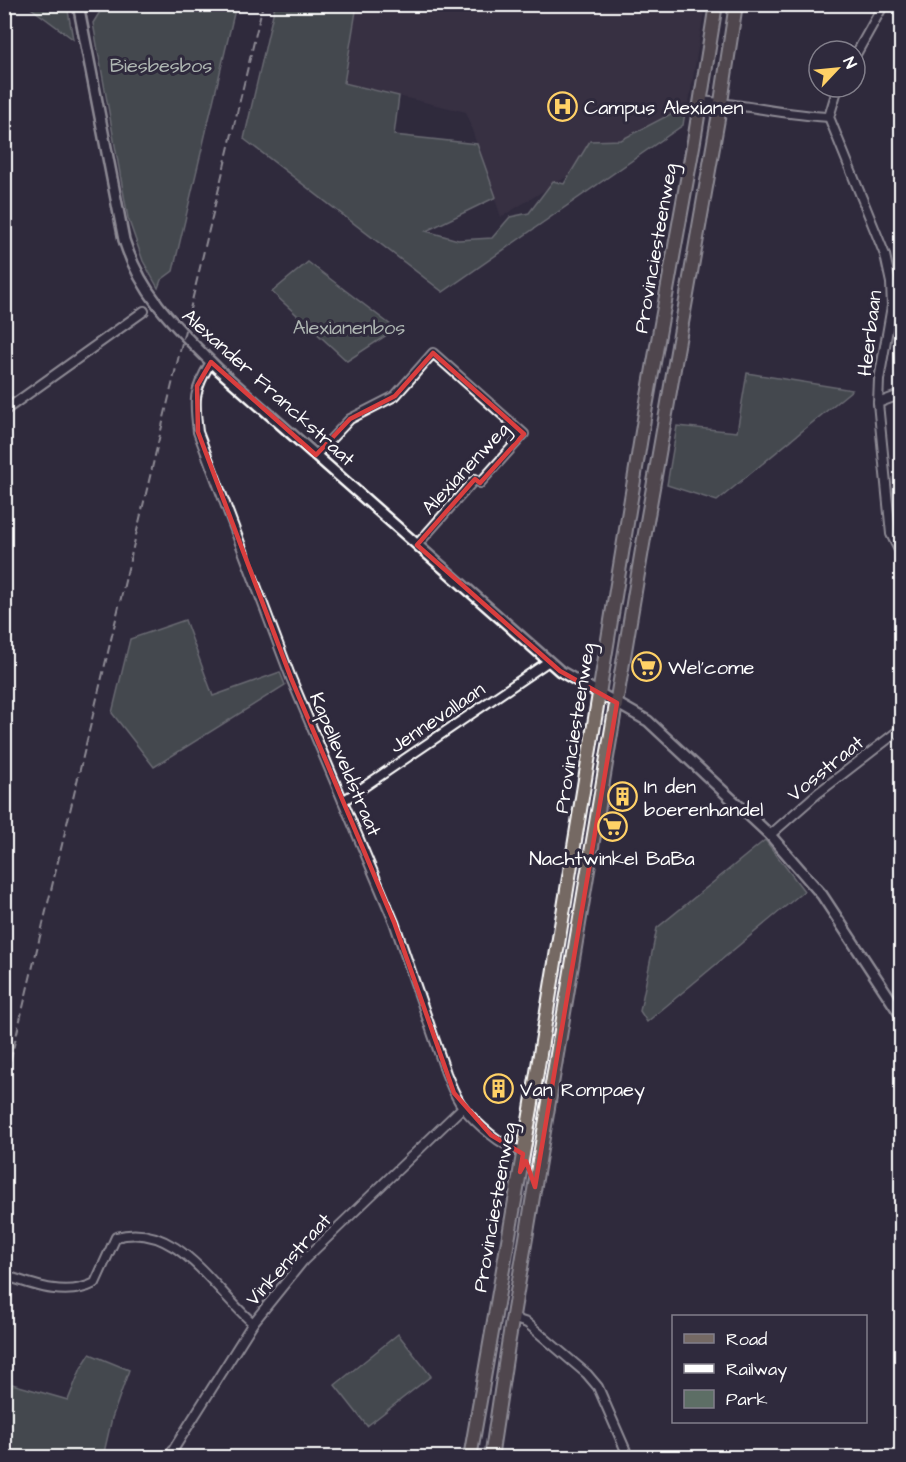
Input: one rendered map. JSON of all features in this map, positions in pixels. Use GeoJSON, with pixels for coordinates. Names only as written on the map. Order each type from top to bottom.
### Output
{"type":"FeatureCollection","features":[{"type":"Feature","properties":{"kind":"main road","name":"Provinciesteenweg"},"geometry":{"type":"LineString","coordinates":[[470,1458],[524,1150],[646,407],[716,4]]}},
{"type":"Feature","properties":{"kind":"main road","name":"Provinciesteenweg"},"geometry":{"type":"LineString","coordinates":[[491,1458],[512,1318],[736,4]]}},
{"type":"Feature","properties":{"kind":"main road"},"geometry":{"type":"LineString","coordinates":[[520,1172],[524,1165],[530,1164],[533,1168],[532,1179],[535,1186]]}},
{"type":"Feature","properties":{"kind":"street","name":"Alexander Franckstraat"},"geometry":{"type":"LineString","coordinates":[[78,4],[119,223],[130,260],[156,304],[211,362],[560,671],[648,721],[770,835],[822,895],[902,1017]]}},
{"type":"Feature","properties":{"kind":"street"},"geometry":{"type":"LineString","coordinates":[[864,39],[884,4]]}},
{"type":"Feature","properties":{"kind":"street"},"geometry":{"type":"LineString","coordinates":[[699,101],[786,111],[805,116],[829,117],[834,99]]}},
{"type":"Feature","properties":{"kind":"street","name":"Heerbaan"},"geometry":{"type":"LineString","coordinates":[[829,117],[885,255],[891,283],[892,306],[879,380],[878,403],[891,534],[902,556]]}},
{"type":"Feature","properties":{"kind":"street"},"geometry":{"type":"LineString","coordinates":[[4,411],[144,310]]}},
{"type":"Feature","properties":{"kind":"street","name":"Alexianenweg"},"geometry":{"type":"LineString","coordinates":[[316,455],[350,419],[395,396],[433,353],[524,434],[480,483],[475,479],[417,545]]}},
{"type":"Feature","properties":{"kind":"street","name":"Kapelleveldstraat"},"geometry":{"type":"LineString","coordinates":[[211,362],[197,386],[194,402],[198,432],[291,678],[394,922],[446,1073],[463,1107],[491,1135],[517,1150],[524,1150]]}},
{"type":"Feature","properties":{"kind":"street"},"geometry":{"type":"LineString","coordinates":[[878,403],[902,394]]}},
{"type":"Feature","properties":{"kind":"street","name":"Jennevallaan"},"geometry":{"type":"LineString","coordinates":[[343,801],[549,661]]}},
{"type":"Feature","properties":{"kind":"street","name":"Vosstraat"},"geometry":{"type":"LineString","coordinates":[[770,835],[818,793],[902,728]]}},
{"type":"Feature","properties":{"kind":"street","name":"Vinkenstraat"},"geometry":{"type":"LineString","coordinates":[[168,1458],[253,1323],[303,1261],[463,1107]]}},
{"type":"Feature","properties":{"kind":"street"},"geometry":{"type":"LineString","coordinates":[[4,1275],[45,1288],[66,1290],[86,1288],[95,1283],[116,1237],[141,1234],[171,1245],[191,1258],[237,1309],[253,1323]]}},
{"type":"Feature","properties":{"kind":"street"},"geometry":{"type":"LineString","coordinates":[[512,1318],[527,1323],[593,1380],[606,1402],[629,1458]]}},
{"type":"Feature","properties":{"kind":"highlighted area"},"geometry":{"type":"Polygon","coordinates":[[[433,353],[524,434],[480,483],[475,479],[417,545],[560,671],[617,703],[535,1187],[526,1161],[520,1172],[523,1154],[491,1135],[454,1093],[394,922],[291,678],[198,432],[197,386],[211,362],[316,455],[350,419],[395,396],[433,353]]]}},
{"type":"Feature","properties":{"kind":"shaded area","name":"Campus Alexianen"},"geometry":{"type":"Polygon","coordinates":[[[357,5],[705,5],[689,102],[501,217],[466,112],[343,83],[357,5]]]}},
{"type":"Feature","properties":{"kind":"green space"},"geometry":{"type":"Polygon","coordinates":[[[27,5],[67,5],[73,39],[27,5]]]}},
{"type":"Feature","properties":{"kind":"green space","name":"Biesbesbos"},"geometry":{"type":"Polygon","coordinates":[[[102,5],[236,5],[173,271],[161,280],[158,288],[143,261],[128,218],[93,23],[102,5]]]}},
{"type":"Feature","properties":{"kind":"green space"},"geometry":{"type":"Polygon","coordinates":[[[275,5],[357,5],[344,83],[399,96],[394,135],[477,144],[496,197],[426,231],[458,240],[492,238],[510,217],[529,213],[553,181],[564,184],[590,141],[621,140],[686,106],[683,125],[443,292],[244,139],[275,5]]]}},
{"type":"Feature","properties":{"kind":"green space","name":"Alexianenbos"},"geometry":{"type":"Polygon","coordinates":[[[308,262],[396,329],[347,361],[272,292],[308,262]]]}},
{"type":"Feature","properties":{"kind":"green space"},"geometry":{"type":"Polygon","coordinates":[[[747,373],[852,390],[717,501],[667,485],[677,426],[737,432],[747,373]]]}},
{"type":"Feature","properties":{"kind":"green space"},"geometry":{"type":"Polygon","coordinates":[[[185,620],[213,696],[280,672],[285,685],[154,767],[112,713],[130,639],[185,620]]]}},
{"type":"Feature","properties":{"kind":"green space"},"geometry":{"type":"Polygon","coordinates":[[[765,840],[804,891],[647,1022],[640,1011],[657,928],[765,840]]]}},
{"type":"Feature","properties":{"kind":"green space"},"geometry":{"type":"Polygon","coordinates":[[[398,1334],[431,1376],[367,1426],[335,1385],[398,1334]]]}},
{"type":"Feature","properties":{"kind":"green space"},"geometry":{"type":"Polygon","coordinates":[[[90,1354],[129,1370],[112,1418],[103,1457],[5,1457],[5,1382],[68,1400],[81,1368],[90,1354]]]}},
{"type":"Feature","properties":{"kind":"railway"},"geometry":{"type":"LineString","coordinates":[[4,1087],[263,4]]}},
{"type":"Feature","properties":{"kind":"place","name":"Campus Alexianen"},"geometry":{"type":"Point","coordinates":[563,107]}},
{"type":"Feature","properties":{"kind":"place","name":"Wel'come"},"geometry":{"type":"Point","coordinates":[647,667]}},
{"type":"Feature","properties":{"kind":"place","name":"In den boerenhandel"},"geometry":{"type":"Point","coordinates":[623,797]}},
{"type":"Feature","properties":{"kind":"place","name":"Nachtwinkel BaBa"},"geometry":{"type":"Point","coordinates":[612,827]}},
{"type":"Feature","properties":{"kind":"place","name":"Van Rompaey"},"geometry":{"type":"Point","coordinates":[499,1089]}}]}
